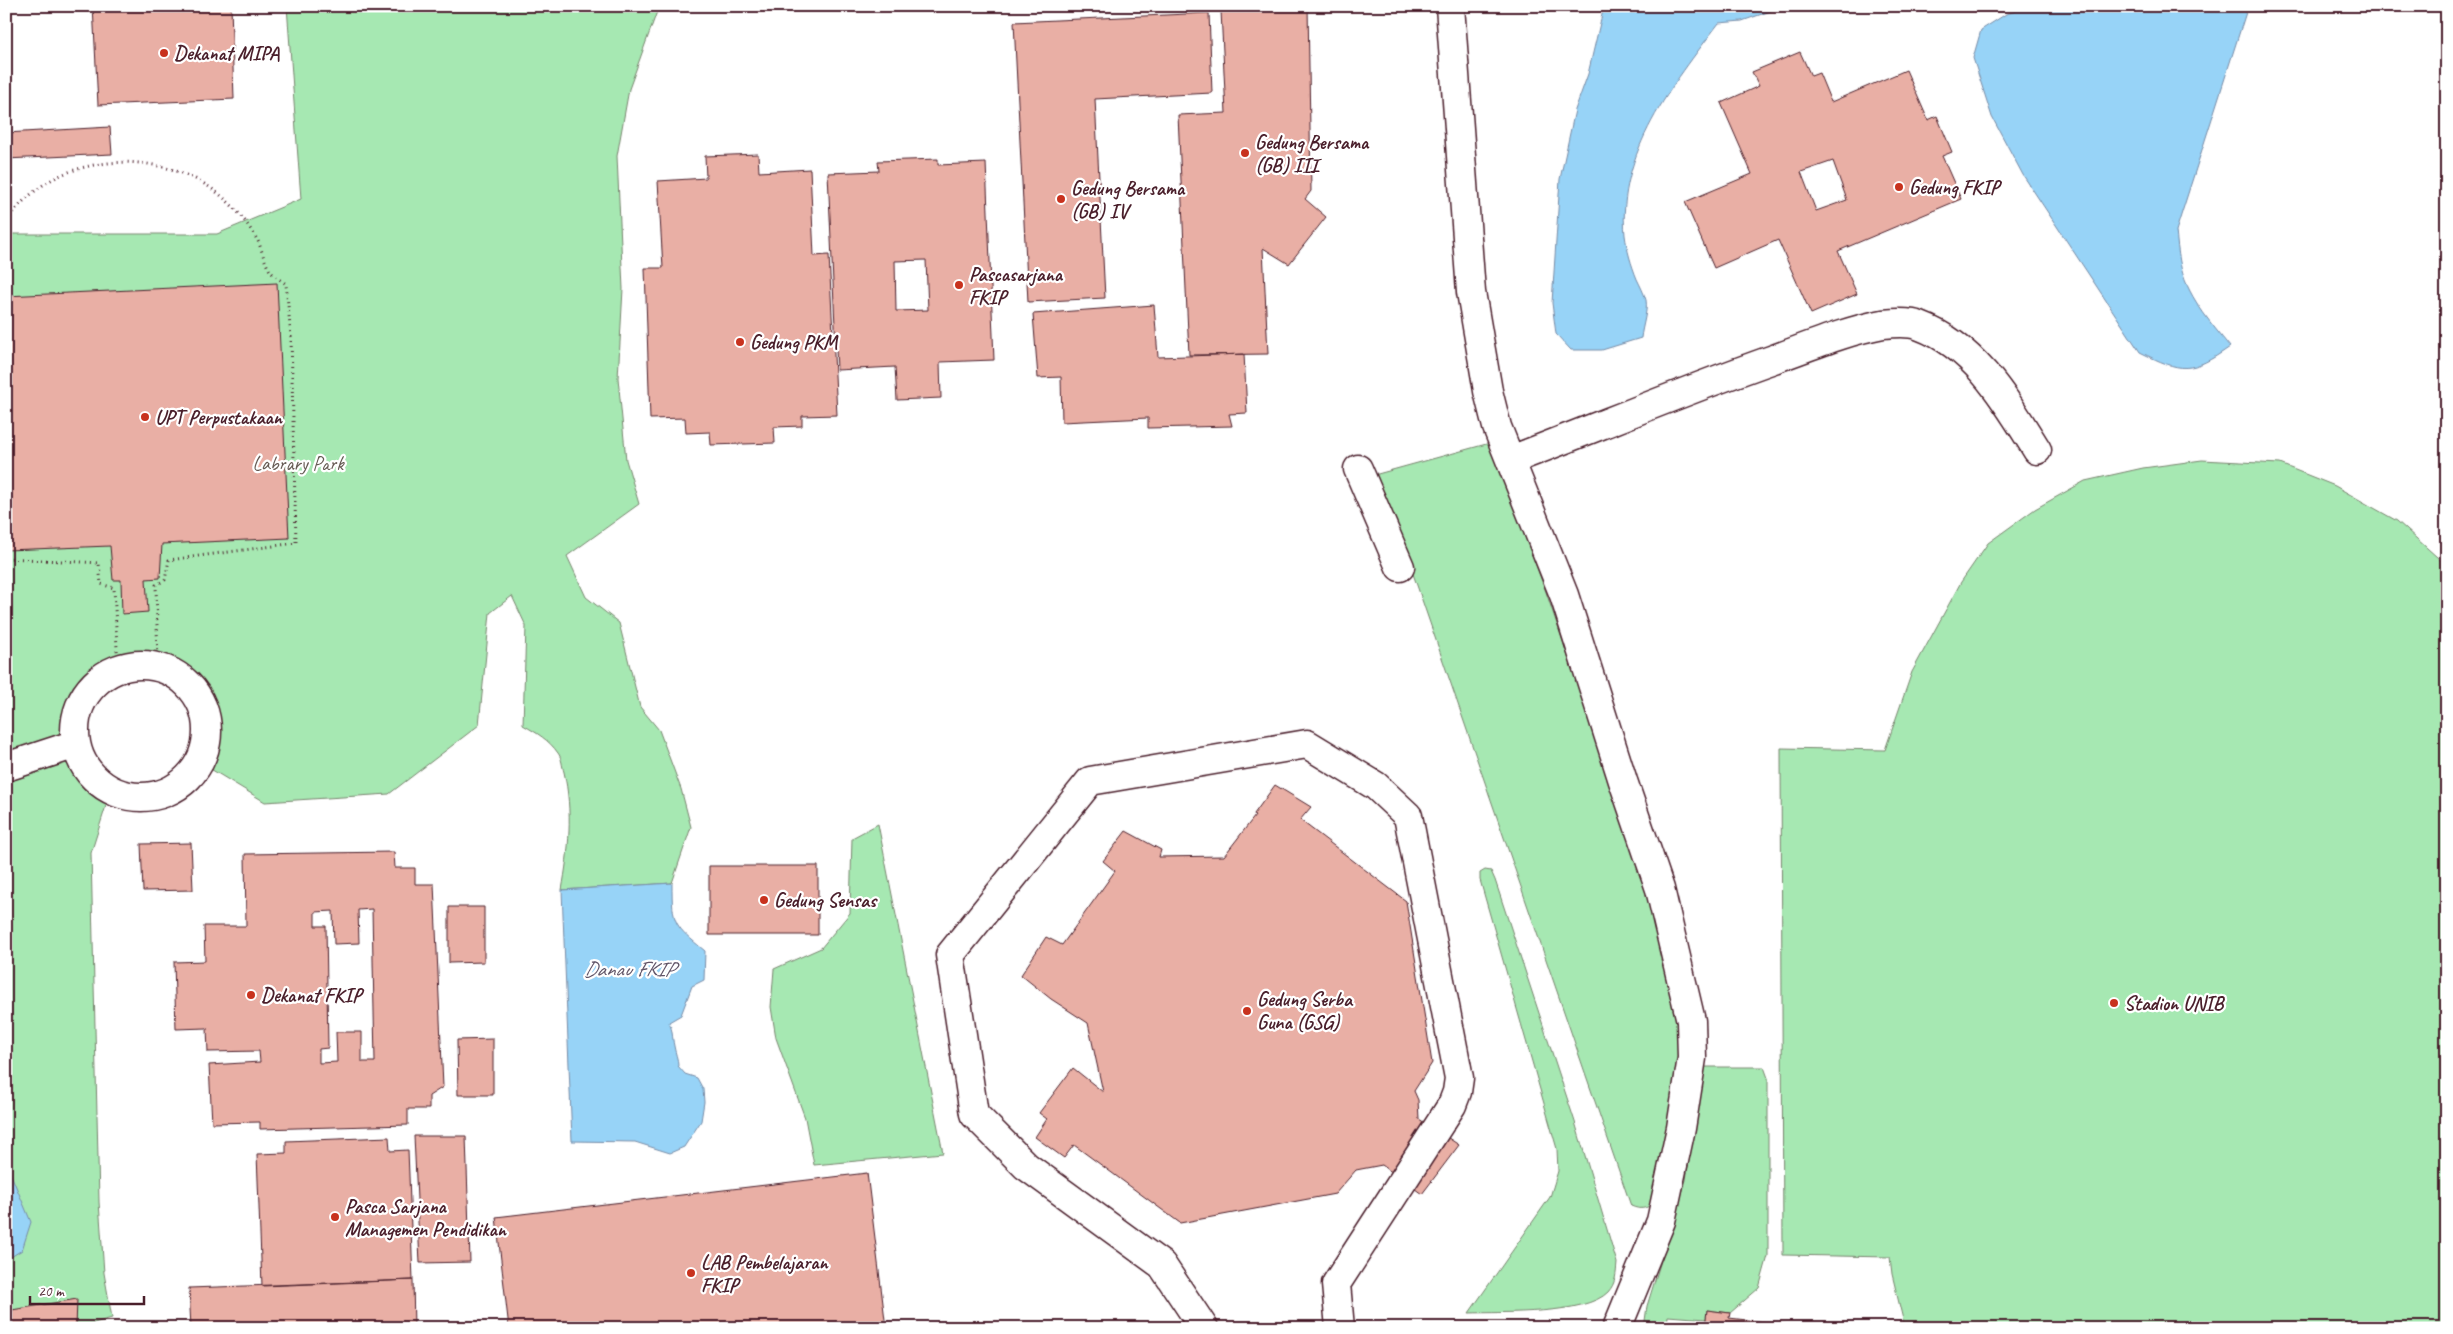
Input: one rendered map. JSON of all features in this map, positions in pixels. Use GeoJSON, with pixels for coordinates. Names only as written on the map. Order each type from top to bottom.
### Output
{"type":"FeatureCollection","features":[{"type":"Feature","properties":{"kind":"lane"},"geometry":{"type":"LineString","coordinates":[[1450,6],[1471,292],[1488,391],[1497,427],[1564,595],[1623,781],[1660,889],[1691,1021],[1692,1058],[1682,1128],[1661,1221],[1617,1328]]}},
{"type":"Feature","properties":{"kind":"lane"},"geometry":{"type":"LineString","coordinates":[[1510,460],[1640,408],[1746,369],[1850,332],[1885,324],[1918,324],[1944,336],[1964,353],[1999,389],[2037,450]]}},
{"type":"Feature","properties":{"kind":"lane"},"geometry":{"type":"LineString","coordinates":[[1358,469],[1400,567]]}},
{"type":"Feature","properties":{"kind":"lane"},"geometry":{"type":"LineString","coordinates":[[138,665],[158,667],[174,673],[195,692],[206,717],[207,744],[199,762],[187,779],[170,790],[151,796],[130,796],[111,790],[91,774],[81,760],[76,744],[75,723],[81,703],[96,682],[118,669],[138,665]]}},
{"type":"Feature","properties":{"kind":"lane"},"geometry":{"type":"LineString","coordinates":[[6,767],[76,744]]}},
{"type":"Feature","properties":{"kind":"lane"},"geometry":{"type":"LineString","coordinates":[[1204,1328],[1162,1265],[1026,1166],[974,1114],[950,955],[1090,781],[1307,744],[1376,786],[1408,816],[1459,1078],[1457,1092],[1452,1105],[1336,1284],[1340,1328]]}},
{"type":"Feature","properties":{"kind":"path"},"geometry":{"type":"LineString","coordinates":[[6,220],[17,206],[38,188],[62,174],[111,161],[148,163],[182,172],[214,190],[241,215],[258,241],[269,271],[286,284],[291,337],[296,543],[169,560],[165,580],[156,585],[158,667]]}},
{"type":"Feature","properties":{"kind":"path"},"geometry":{"type":"LineString","coordinates":[[6,558],[99,563],[101,584],[114,588],[118,669]]}},
{"type":"Feature","properties":{"kind":"green space","name":"Labrary Park"},"geometry":{"type":"Polygon","coordinates":[[[287,6],[659,6],[629,89],[617,156],[623,289],[618,378],[626,460],[639,504],[567,556],[586,597],[619,623],[640,707],[659,730],[681,789],[691,827],[672,883],[562,890],[567,861],[569,831],[567,787],[558,753],[547,741],[523,725],[526,626],[512,596],[490,613],[479,725],[389,794],[265,802],[199,762],[206,724],[198,696],[178,677],[152,667],[124,668],[99,679],[81,701],[76,734],[79,751],[86,766],[97,779],[111,790],[91,853],[99,1202],[104,1273],[112,1318],[76,1328],[6,1328],[6,234],[217,234],[301,199],[287,6]]]}},
{"type":"Feature","properties":{"kind":"green space"},"geometry":{"type":"Polygon","coordinates":[[[1490,443],[1546,592],[1637,858],[1680,1022],[1681,1061],[1654,1203],[1648,1207],[1637,1208],[1631,1206],[1410,565],[1374,475],[1490,443]]]}},
{"type":"Feature","properties":{"kind":"green space","name":"Stadion UNIB"},"geometry":{"type":"Polygon","coordinates":[[[2202,460],[2280,464],[2335,486],[2397,521],[2447,566],[2447,1328],[1905,1328],[1892,1274],[1890,1257],[1783,1255],[1781,748],[1885,750],[1912,672],[1961,582],[1988,543],[2035,509],[2085,481],[2143,468],[2202,460]]]}},
{"type":"Feature","properties":{"kind":"green space"},"geometry":{"type":"Polygon","coordinates":[[[878,824],[943,1153],[814,1165],[805,1118],[776,1038],[771,1007],[774,969],[821,948],[850,913],[852,838],[878,824]]]}},
{"type":"Feature","properties":{"kind":"green space"},"geometry":{"type":"Polygon","coordinates":[[[1485,870],[1491,871],[1495,880],[1575,1122],[1617,1263],[1616,1275],[1611,1289],[1597,1299],[1582,1305],[1543,1311],[1469,1313],[1550,1197],[1558,1171],[1557,1149],[1480,880],[1480,873],[1485,870]]]}},
{"type":"Feature","properties":{"kind":"green space"},"geometry":{"type":"Polygon","coordinates":[[[1702,1067],[1764,1067],[1768,1078],[1768,1256],[1759,1288],[1730,1313],[1707,1310],[1706,1319],[1668,1316],[1667,1328],[1644,1328],[1647,1306],[1686,1180],[1702,1067]]]}},
{"type":"Feature","properties":{"kind":"water"},"geometry":{"type":"Polygon","coordinates":[[[1604,6],[1785,6],[1742,21],[1719,23],[1667,95],[1639,148],[1630,176],[1625,205],[1627,246],[1633,268],[1646,300],[1646,314],[1641,338],[1602,350],[1571,350],[1556,334],[1552,303],[1560,179],[1575,110],[1588,74],[1604,6]]]}},
{"type":"Feature","properties":{"kind":"water"},"geometry":{"type":"Polygon","coordinates":[[[2033,6],[2248,6],[2176,231],[2180,262],[2187,285],[2200,308],[2230,347],[2217,356],[2195,366],[2177,367],[2140,352],[2023,175],[1992,117],[1973,58],[1981,30],[2006,14],[2033,6]]]}},
{"type":"Feature","properties":{"kind":"water","name":"Danau FKIP"},"geometry":{"type":"Polygon","coordinates":[[[672,883],[674,916],[677,923],[705,951],[704,980],[692,986],[681,1015],[669,1022],[678,1066],[685,1074],[697,1078],[703,1089],[704,1102],[701,1121],[684,1147],[670,1153],[635,1142],[572,1141],[562,890],[672,883]]]}},
{"type":"Feature","properties":{"kind":"water"},"geometry":{"type":"Polygon","coordinates":[[[6,1163],[31,1222],[22,1250],[6,1260],[6,1163]]]}},
{"type":"Feature","properties":{"kind":"building","name":"Dekanat MIPA"},"geometry":{"type":"Polygon","coordinates":[[[93,6],[231,6],[234,99],[98,105],[93,6]]]}},
{"type":"Feature","properties":{"kind":"building","name":"Gedung Bersama (GB) III"},"geometry":{"type":"Polygon","coordinates":[[[1308,6],[1311,191],[1305,199],[1326,217],[1289,264],[1263,248],[1268,354],[1189,355],[1178,115],[1226,113],[1221,11],[1308,6]]]}},
{"type":"Feature","properties":{"kind":"building","name":"Gedung Bersama (GB) IV"},"geometry":{"type":"Polygon","coordinates":[[[1209,13],[1212,93],[1095,99],[1105,298],[1028,302],[1014,22],[1209,13]]]}},
{"type":"Feature","properties":{"kind":"building","name":"Gedung FKIP"},"geometry":{"type":"Polygon","coordinates":[[[1800,52],[1811,76],[1819,73],[1831,102],[1906,70],[1928,120],[1937,116],[1952,152],[1942,156],[1961,199],[1838,251],[1857,294],[1811,314],[1778,240],[1714,268],[1685,202],[1752,174],[1721,103],[1759,86],[1752,72],[1800,52]],[[1833,161],[1801,172],[1816,211],[1847,200],[1833,161]]]}},
{"type":"Feature","properties":{"kind":"building"},"geometry":{"type":"Polygon","coordinates":[[[110,127],[112,154],[6,159],[6,133],[110,127]]]}},
{"type":"Feature","properties":{"kind":"building","name":"Gedung PKM"},"geometry":{"type":"Polygon","coordinates":[[[758,154],[759,172],[810,169],[814,256],[829,255],[837,415],[802,416],[802,426],[774,427],[775,443],[711,445],[710,432],[686,433],[685,418],[650,419],[645,268],[663,268],[658,181],[706,178],[705,156],[758,154]]]}},
{"type":"Feature","properties":{"kind":"building","name":"Pascasarjana FKIP"},"geometry":{"type":"Polygon","coordinates":[[[938,159],[938,165],[986,163],[994,360],[940,362],[941,398],[897,400],[895,367],[837,370],[828,173],[879,171],[878,161],[938,159]],[[926,260],[895,261],[896,311],[928,310],[926,260]]]}},
{"type":"Feature","properties":{"kind":"building","name":"UPT Perpustakaan"},"geometry":{"type":"Polygon","coordinates":[[[277,283],[289,538],[162,544],[160,578],[146,579],[148,612],[122,614],[121,580],[113,580],[110,546],[6,550],[6,296],[277,283]]]}},
{"type":"Feature","properties":{"kind":"building"},"geometry":{"type":"Polygon","coordinates":[[[1154,305],[1158,357],[1244,354],[1247,413],[1229,414],[1232,426],[1148,428],[1148,418],[1062,422],[1061,377],[1038,378],[1033,314],[1154,305]]]}},
{"type":"Feature","properties":{"kind":"building","name":"Gedung Serba Guna (GSG)"},"geometry":{"type":"Polygon","coordinates":[[[1275,785],[1311,807],[1300,820],[1406,901],[1432,1063],[1414,1091],[1418,1100],[1419,1119],[1459,1145],[1422,1194],[1382,1165],[1356,1170],[1335,1194],[1180,1223],[1074,1145],[1064,1158],[1035,1137],[1047,1119],[1039,1113],[1073,1068],[1103,1092],[1088,1023],[1051,999],[1021,975],[1046,937],[1062,945],[1115,871],[1103,861],[1126,831],[1161,850],[1159,857],[1224,856],[1255,816],[1254,814],[1275,785]]]}},
{"type":"Feature","properties":{"kind":"building"},"geometry":{"type":"Polygon","coordinates":[[[191,843],[193,890],[143,891],[141,844],[191,843]]]}},
{"type":"Feature","properties":{"kind":"building","name":"Dekanat FKIP"},"geometry":{"type":"Polygon","coordinates":[[[394,852],[395,868],[415,868],[415,884],[434,884],[443,1087],[429,1096],[429,1109],[408,1109],[408,1125],[260,1129],[260,1122],[212,1123],[209,1065],[260,1062],[259,1051],[208,1052],[207,1028],[176,1029],[174,962],[205,961],[204,926],[246,926],[245,854],[394,852]],[[372,909],[358,910],[359,943],[334,944],[333,911],[315,912],[315,926],[326,926],[328,1048],[319,1049],[319,1063],[337,1062],[336,1032],[362,1032],[362,1062],[375,1062],[372,909]]]}},
{"type":"Feature","properties":{"kind":"building","name":"Gedung Sensas"},"geometry":{"type":"Polygon","coordinates":[[[709,866],[818,866],[818,935],[709,935],[709,866]]]}},
{"type":"Feature","properties":{"kind":"building"},"geometry":{"type":"Polygon","coordinates":[[[449,907],[484,907],[484,962],[449,963],[449,907]]]}},
{"type":"Feature","properties":{"kind":"building"},"geometry":{"type":"Polygon","coordinates":[[[493,1039],[493,1095],[458,1095],[457,1040],[493,1039]]]}},
{"type":"Feature","properties":{"kind":"building"},"geometry":{"type":"Polygon","coordinates":[[[414,1136],[466,1136],[470,1262],[420,1263],[414,1136]]]}},
{"type":"Feature","properties":{"kind":"building","name":"Pasca Sarjana Managemen Pendidikan"},"geometry":{"type":"Polygon","coordinates":[[[389,1137],[390,1151],[408,1150],[413,1280],[262,1286],[257,1154],[286,1153],[286,1141],[389,1137]]]}},
{"type":"Feature","properties":{"kind":"building","name":"LAB Pembelajaran FKIP"},"geometry":{"type":"Polygon","coordinates":[[[867,1173],[886,1328],[509,1328],[496,1217],[867,1173]]]}},
{"type":"Feature","properties":{"kind":"building"},"geometry":{"type":"Polygon","coordinates":[[[413,1280],[414,1328],[191,1328],[189,1288],[413,1280]]]}},
{"type":"Feature","properties":{"kind":"building"},"geometry":{"type":"Polygon","coordinates":[[[77,1299],[76,1328],[6,1328],[6,1311],[77,1299]]]}},
{"type":"Feature","properties":{"kind":"building"},"geometry":{"type":"Polygon","coordinates":[[[1707,1310],[1730,1313],[1729,1318],[1817,1328],[1705,1328],[1707,1310]]]}},
{"type":"Feature","properties":{"kind":"place","name":"Dekanat MIPA"},"geometry":{"type":"Point","coordinates":[164,53]}},
{"type":"Feature","properties":{"kind":"place","name":"Gedung Bersama (GB) III"},"geometry":{"type":"Point","coordinates":[1245,153]}},
{"type":"Feature","properties":{"kind":"place","name":"Gedung FKIP"},"geometry":{"type":"Point","coordinates":[1899,187]}},
{"type":"Feature","properties":{"kind":"place","name":"Gedung Bersama (GB) IV"},"geometry":{"type":"Point","coordinates":[1061,199]}},
{"type":"Feature","properties":{"kind":"place","name":"Pascasarjana FKIP"},"geometry":{"type":"Point","coordinates":[959,285]}},
{"type":"Feature","properties":{"kind":"place","name":"Gedung PKM"},"geometry":{"type":"Point","coordinates":[740,342]}},
{"type":"Feature","properties":{"kind":"place","name":"UPT Perpustakaan"},"geometry":{"type":"Point","coordinates":[145,417]}},
{"type":"Feature","properties":{"kind":"place","name":"Gedung Sensas"},"geometry":{"type":"Point","coordinates":[764,900]}},
{"type":"Feature","properties":{"kind":"place","name":"Dekanat FKIP"},"geometry":{"type":"Point","coordinates":[251,995]}},
{"type":"Feature","properties":{"kind":"place","name":"Stadion UNIB"},"geometry":{"type":"Point","coordinates":[2114,1003]}},
{"type":"Feature","properties":{"kind":"place","name":"Gedung Serba Guna (GSG)"},"geometry":{"type":"Point","coordinates":[1247,1011]}},
{"type":"Feature","properties":{"kind":"place","name":"Pasca Sarjana Managemen Pendidikan"},"geometry":{"type":"Point","coordinates":[335,1217]}},
{"type":"Feature","properties":{"kind":"place","name":"LAB Pembelajaran FKIP"},"geometry":{"type":"Point","coordinates":[691,1273]}}]}
